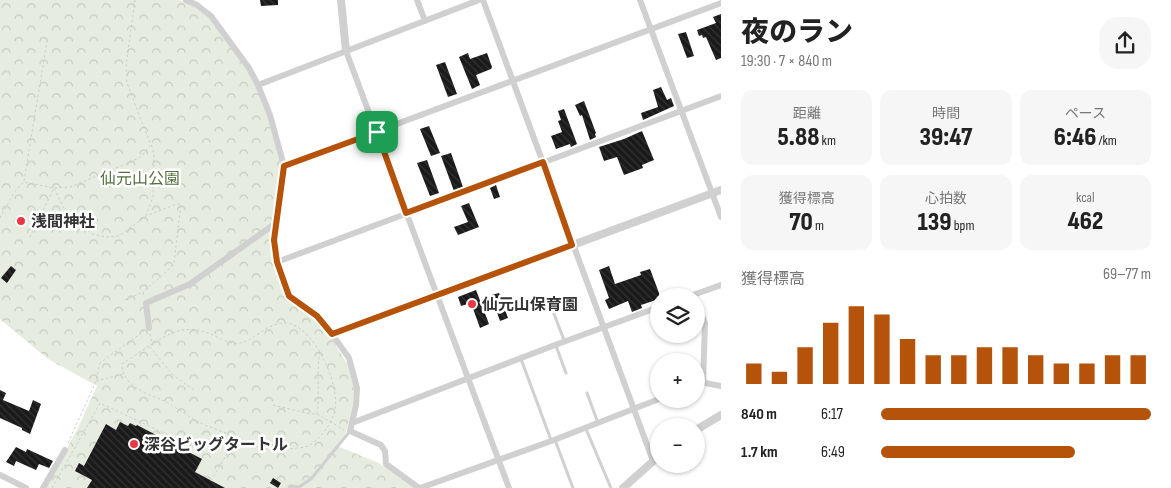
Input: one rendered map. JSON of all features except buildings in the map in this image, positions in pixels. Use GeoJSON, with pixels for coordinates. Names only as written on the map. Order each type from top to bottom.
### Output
{"type":"FeatureCollection","features":[{"type":"Feature","properties":{"kind":"street"},"geometry":{"type":"LineString","coordinates":[[186,0],[197,5],[211,16],[249,68],[270,115],[284,166],[274,240],[277,262],[289,296],[317,316],[348,358],[357,388],[356,405],[349,432],[381,445],[385,451],[386,464],[420,488],[586,428],[650,403]]}},
{"type":"Feature","properties":{"kind":"street"},"geometry":{"type":"LineString","coordinates":[[341,0],[346,51],[509,488]]}},
{"type":"Feature","properties":{"kind":"street"},"geometry":{"type":"LineString","coordinates":[[418,0],[425,21]]}},
{"type":"Feature","properties":{"kind":"street"},"geometry":{"type":"LineString","coordinates":[[258,85],[479,0]]}},
{"type":"Feature","properties":{"kind":"street"},"geometry":{"type":"LineString","coordinates":[[483,0],[572,245],[634,409],[650,445]]}},
{"type":"Feature","properties":{"kind":"street"},"geometry":{"type":"LineString","coordinates":[[640,0],[721,217]]}},
{"type":"Feature","properties":{"kind":"street"},"geometry":{"type":"LineString","coordinates":[[284,166],[721,3]]}},
{"type":"Feature","properties":{"kind":"street"},"geometry":{"type":"LineString","coordinates":[[277,262],[721,96]]}},
{"type":"Feature","properties":{"kind":"street"},"geometry":{"type":"LineString","coordinates":[[332,334],[721,190]]}},
{"type":"Feature","properties":{"kind":"street"},"geometry":{"type":"LineString","coordinates":[[149,328],[146,303],[190,284],[276,223]]}},
{"type":"Feature","properties":{"kind":"street"},"geometry":{"type":"LineString","coordinates":[[705,292],[721,285]]}},
{"type":"Feature","properties":{"kind":"street"},"geometry":{"type":"LineString","coordinates":[[352,423],[555,345],[650,311]]}},
{"type":"Feature","properties":{"kind":"street"},"geometry":{"type":"LineString","coordinates":[[705,384],[721,386]]}},
{"type":"Feature","properties":{"kind":"street"},"geometry":{"type":"LineString","coordinates":[[705,425],[721,415]]}},
{"type":"Feature","properties":{"kind":"street"},"geometry":{"type":"LineString","coordinates":[[43,488],[65,450]]}},
{"type":"Feature","properties":{"kind":"street"},"geometry":{"type":"LineString","coordinates":[[624,488],[650,464]]}},
{"type":"Feature","properties":{"kind":"street"},"geometry":{"type":"LineString","coordinates":[[0,475],[26,488]]}},
{"type":"Feature","properties":{"kind":"lane"},"geometry":{"type":"LineString","coordinates":[[550,306],[564,342]]}},
{"type":"Feature","properties":{"kind":"lane"},"geometry":{"type":"LineString","coordinates":[[555,345],[566,373]]}},
{"type":"Feature","properties":{"kind":"lane"},"geometry":{"type":"LineString","coordinates":[[521,358],[573,488]]}},
{"type":"Feature","properties":{"kind":"lane"},"geometry":{"type":"LineString","coordinates":[[587,393],[598,423]]}},
{"type":"Feature","properties":{"kind":"lane"},"geometry":{"type":"LineString","coordinates":[[586,428],[611,488]]}},
{"type":"Feature","properties":{"kind":"lane"},"geometry":{"type":"LineString","coordinates":[[289,488],[290,486],[300,487],[311,479],[349,432]]}},
{"type":"Feature","properties":{"kind":"path"},"geometry":{"type":"LineString","coordinates":[[135,0],[126,66],[127,83],[154,153],[152,174],[153,197],[146,216]]}},
{"type":"Feature","properties":{"kind":"path"},"geometry":{"type":"LineString","coordinates":[[0,218],[15,191],[24,182],[47,41]]}},
{"type":"Feature","properties":{"kind":"path"},"geometry":{"type":"LineString","coordinates":[[24,182],[54,188],[70,187],[132,162],[142,156],[151,144]]}},
{"type":"Feature","properties":{"kind":"path"},"geometry":{"type":"LineString","coordinates":[[54,188],[65,210],[92,234],[106,237],[119,236],[146,216],[181,204],[174,263],[143,292],[125,300]]}},
{"type":"Feature","properties":{"kind":"path"},"geometry":{"type":"LineString","coordinates":[[30,237],[54,188]]}},
{"type":"Feature","properties":{"kind":"path"},"geometry":{"type":"LineString","coordinates":[[143,292],[146,303]]}},
{"type":"Feature","properties":{"kind":"path"},"geometry":{"type":"LineString","coordinates":[[284,323],[296,325],[310,336],[320,352],[331,378],[336,398],[335,412],[320,437],[307,446],[274,450],[236,438],[195,421],[163,400],[137,390],[124,374],[122,364],[149,346],[166,334],[192,328],[208,332],[228,342],[240,343],[270,326],[284,323]]}},
{"type":"Feature","properties":{"kind":"path"},"geometry":{"type":"LineString","coordinates":[[65,450],[96,382],[100,363],[149,328],[152,343]]}},
{"type":"Feature","properties":{"kind":"path"},"geometry":{"type":"LineString","coordinates":[[149,346],[173,374],[194,390]]}},
{"type":"Feature","properties":{"kind":"path"},"geometry":{"type":"LineString","coordinates":[[317,414],[317,368],[320,352]]}},
{"type":"Feature","properties":{"kind":"path"},"geometry":{"type":"LineString","coordinates":[[96,382],[124,374]]}},
{"type":"Feature","properties":{"kind":"path"},"geometry":{"type":"LineString","coordinates":[[52,488],[100,403],[204,452]]}},
{"type":"Feature","properties":{"kind":"path"},"geometry":{"type":"LineString","coordinates":[[273,405],[317,414],[349,432]]}},
{"type":"Feature","properties":{"kind":"path"},"geometry":{"type":"LineString","coordinates":[[211,481],[236,438]]}},
{"type":"Feature","properties":{"kind":"green space","name":"仙元山公園"},"geometry":{"type":"Polygon","coordinates":[[[0,0],[180,0],[199,9],[209,18],[247,68],[257,86],[282,168],[273,257],[283,291],[288,299],[313,316],[325,328],[348,365],[354,387],[353,405],[345,434],[337,446],[379,463],[416,488],[45,488],[78,428],[97,386],[48,359],[0,319],[0,0]]]}},
{"type":"Feature","properties":{"kind":"place","name":"浅間神社"},"geometry":{"type":"Point","coordinates":[21,221]}},
{"type":"Feature","properties":{"kind":"place","name":"仙元山保育園"},"geometry":{"type":"Point","coordinates":[472,304]}},
{"type":"Feature","properties":{"kind":"place","name":"深谷ビッグタートル"},"geometry":{"type":"Point","coordinates":[134,444]}},
{"type":"Feature","properties":{"kind":"route"},"geometry":{"type":"LineString","coordinates":[[377,132],[406,213],[543,162],[572,245],[332,334],[317,316],[289,296],[277,262],[274,240],[284,166],[377,132]]}}]}
